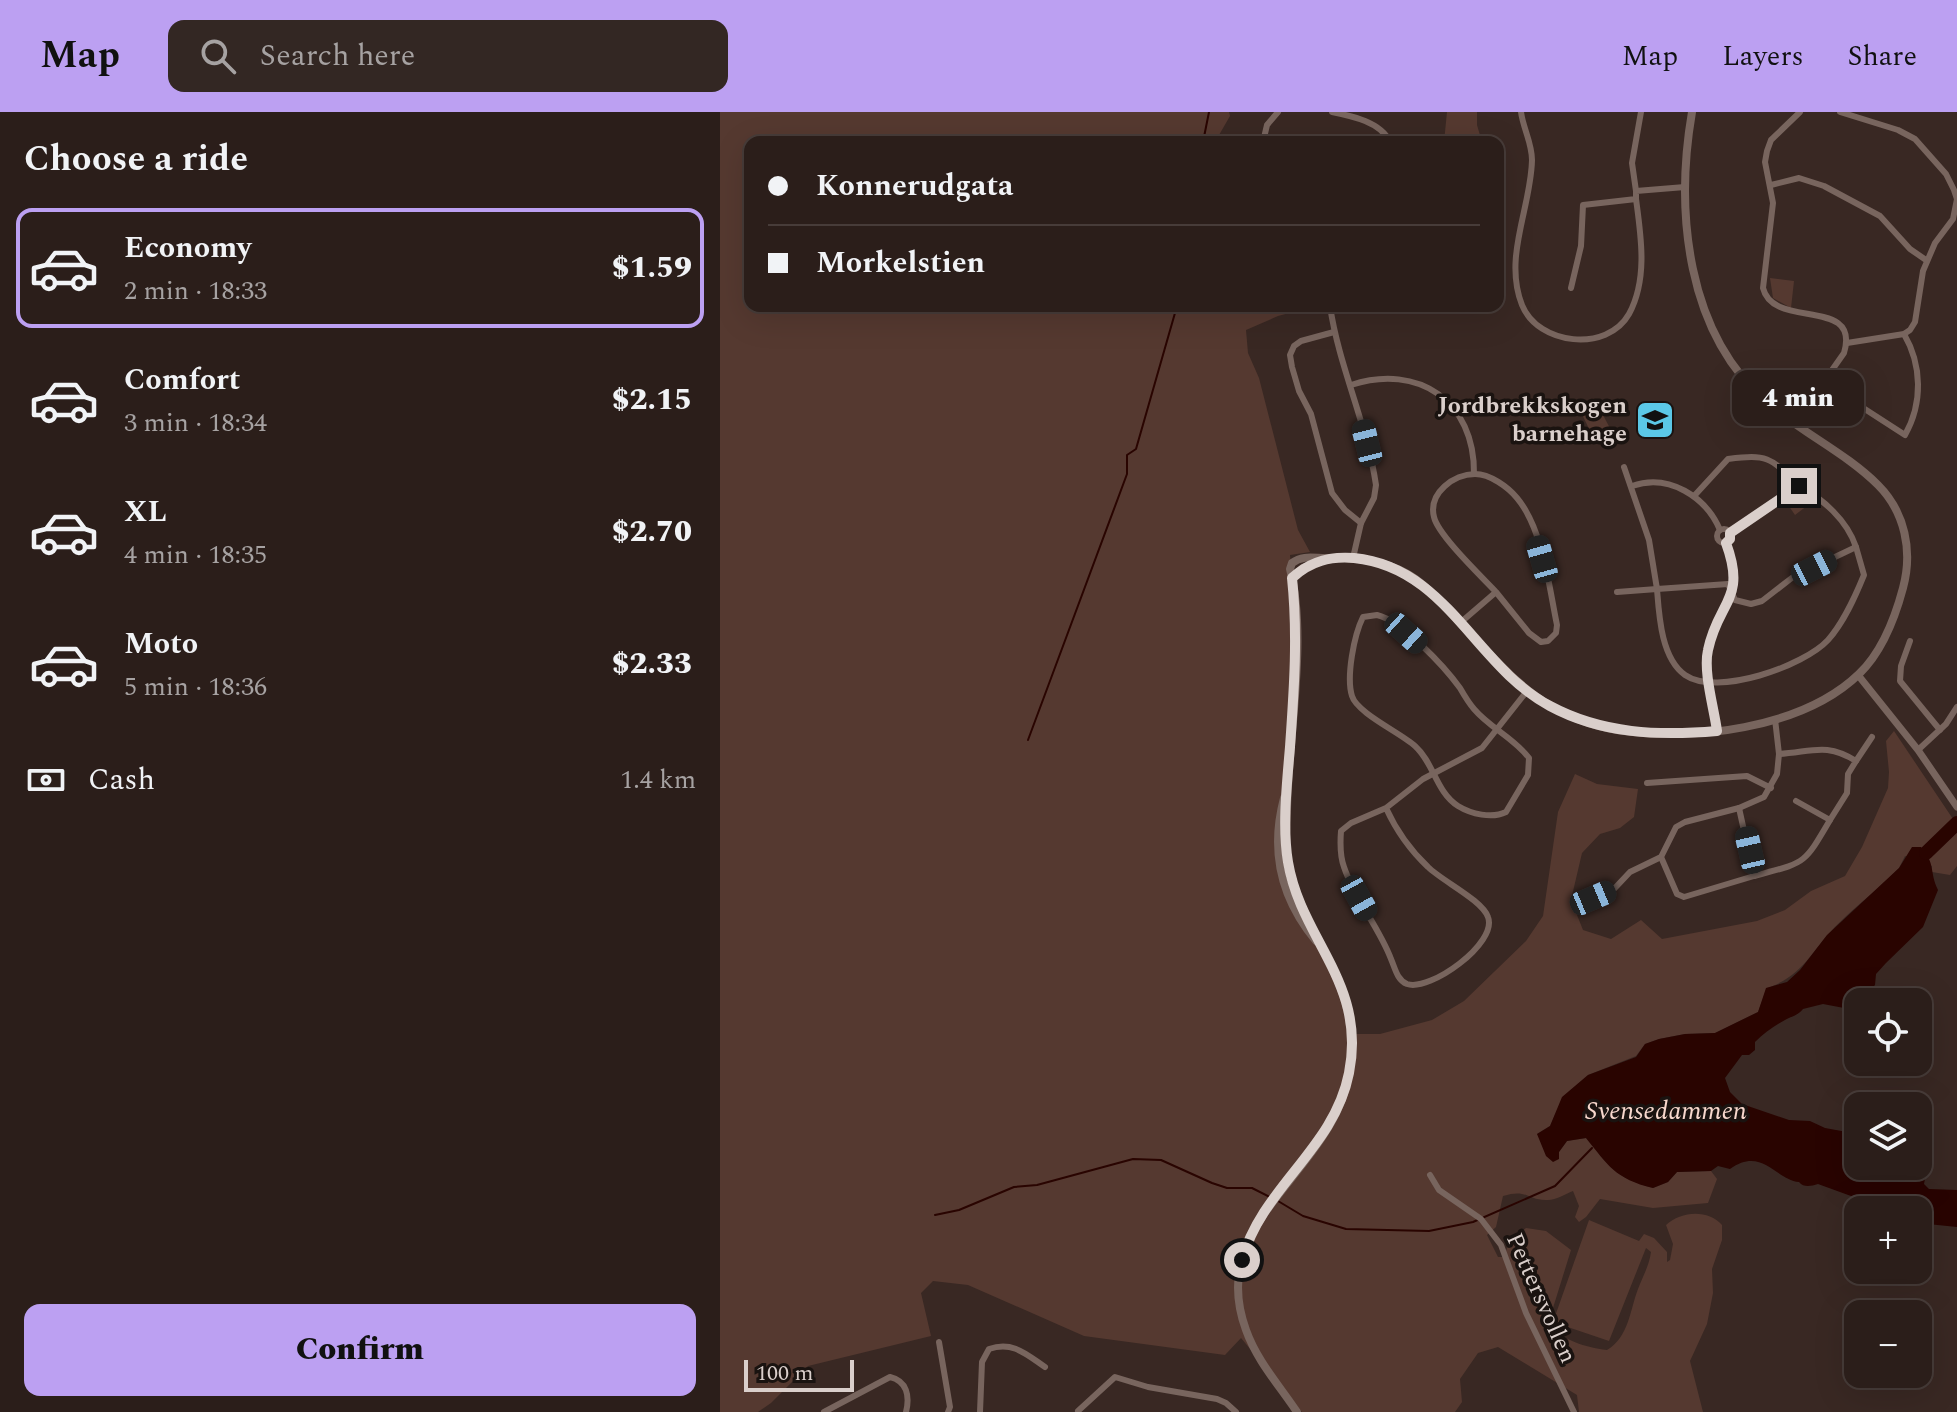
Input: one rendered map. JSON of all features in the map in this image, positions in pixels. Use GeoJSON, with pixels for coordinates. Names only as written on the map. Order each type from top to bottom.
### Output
{"type":"FeatureCollection","features":[{"type":"Feature","properties":{"kind":"main road"},"geometry":{"type":"LineString","coordinates":[[1294,1411],[1253,1346],[1240,1308],[1242,1260],[1254,1227],[1266,1208],[1312,1150],[1339,1107],[1352,1049],[1348,1007],[1341,982],[1297,894],[1290,872],[1286,840],[1286,788],[1297,643],[1292,578],[1303,568],[1325,559],[1353,558],[1407,573],[1430,591],[1499,666],[1527,691],[1568,714],[1607,728],[1647,732],[1717,731],[1775,719],[1823,698],[1858,675],[1884,639],[1900,600],[1907,569],[1904,530],[1895,507],[1873,480],[1794,424],[1751,387],[1734,367],[1716,336],[1695,276],[1689,241],[1685,187],[1692,112]]}},
{"type":"Feature","properties":{"kind":"street"},"geometry":{"type":"LineString","coordinates":[[1264,136],[1267,125],[1278,112]]}},
{"type":"Feature","properties":{"kind":"street"},"geometry":{"type":"LineString","coordinates":[[1332,112],[1374,126],[1387,136]]}},
{"type":"Feature","properties":{"kind":"street"},"geometry":{"type":"LineString","coordinates":[[1521,112],[1532,156],[1519,230],[1517,272],[1522,304],[1534,324],[1543,331],[1568,339],[1592,337],[1614,329],[1628,315],[1637,288],[1641,261],[1632,163],[1641,112]]}},
{"type":"Feature","properties":{"kind":"street"},"geometry":{"type":"LineString","coordinates":[[1794,424],[1844,353],[1847,343],[1839,325],[1830,317],[1779,309],[1765,297],[1763,288],[1773,203],[1765,162],[1767,151],[1771,140],[1800,112]]}},
{"type":"Feature","properties":{"kind":"street"},"geometry":{"type":"LineString","coordinates":[[1840,112],[1898,130],[1915,139],[1946,174],[1954,190],[1956,208],[1953,219],[1926,260],[1915,322],[1904,334],[1847,343]]}},
{"type":"Feature","properties":{"kind":"street"},"geometry":{"type":"LineString","coordinates":[[1771,185],[1799,178],[1824,186],[1880,216],[1910,249],[1926,260]]}},
{"type":"Feature","properties":{"kind":"street"},"geometry":{"type":"LineString","coordinates":[[1571,288],[1581,246],[1583,205],[1685,187]]}},
{"type":"Feature","properties":{"kind":"street"},"geometry":{"type":"LineString","coordinates":[[1331,312],[1376,485],[1374,498],[1361,523],[1353,558]]}},
{"type":"Feature","properties":{"kind":"street"},"geometry":{"type":"LineString","coordinates":[[1334,332],[1301,341],[1294,346],[1290,355],[1299,391],[1311,414],[1332,493],[1345,510],[1361,523]]}},
{"type":"Feature","properties":{"kind":"street"},"geometry":{"type":"LineString","coordinates":[[1823,382],[1905,435],[1916,411],[1918,388],[1913,349],[1904,334]]}},
{"type":"Feature","properties":{"kind":"street"},"geometry":{"type":"LineString","coordinates":[[1351,385],[1392,378],[1410,379],[1433,389],[1448,401],[1462,421],[1471,447],[1474,474]]}},
{"type":"Feature","properties":{"kind":"street"},"geometry":{"type":"LineString","coordinates":[[1624,467],[1649,540],[1661,625],[1671,656],[1686,676],[1710,682],[1729,682],[1763,675],[1822,646],[1840,624],[1864,575],[1851,533],[1829,507],[1799,486],[1768,458],[1728,459],[1695,495]]}},
{"type":"Feature","properties":{"kind":"street"},"geometry":{"type":"LineString","coordinates":[[1474,474],[1492,479],[1508,489],[1528,515],[1549,581],[1557,625],[1553,638],[1548,641],[1536,639],[1496,592],[1441,532],[1434,517],[1436,498],[1457,478],[1474,474]]}},
{"type":"Feature","properties":{"kind":"street"},"geometry":{"type":"LineString","coordinates":[[1632,486],[1642,482],[1667,485],[1695,495],[1714,514],[1720,530]]}},
{"type":"Feature","properties":{"kind":"street"},"geometry":{"type":"LineString","coordinates":[[1730,533],[1799,486]]}},
{"type":"Feature","properties":{"kind":"street"},"geometry":{"type":"LineString","coordinates":[[1720,530],[1730,533]]}},
{"type":"Feature","properties":{"kind":"street"},"geometry":{"type":"LineString","coordinates":[[1720,530],[1718,540],[1726,543]]}},
{"type":"Feature","properties":{"kind":"street"},"geometry":{"type":"LineString","coordinates":[[1726,543],[1730,533]]}},
{"type":"Feature","properties":{"kind":"street"},"geometry":{"type":"LineString","coordinates":[[1726,543],[1734,569],[1735,600],[1751,604],[1762,601],[1793,577],[1856,547]]}},
{"type":"Feature","properties":{"kind":"street"},"geometry":{"type":"LineString","coordinates":[[1617,592],[1719,584],[1728,584],[1733,591]]}},
{"type":"Feature","properties":{"kind":"street"},"geometry":{"type":"LineString","coordinates":[[1717,731],[1708,649],[1733,591]]}},
{"type":"Feature","properties":{"kind":"street"},"geometry":{"type":"LineString","coordinates":[[1460,623],[1496,592]]}},
{"type":"Feature","properties":{"kind":"street"},"geometry":{"type":"LineString","coordinates":[[1377,615],[1393,622],[1450,677],[1475,710],[1498,729],[1522,748],[1530,764],[1524,784],[1506,812],[1489,815],[1457,805],[1442,790],[1426,757],[1414,745],[1363,710],[1351,695],[1354,642],[1363,617],[1377,615]]}},
{"type":"Feature","properties":{"kind":"street"},"geometry":{"type":"LineString","coordinates":[[1910,641],[1901,666],[1900,681],[1940,730]]}},
{"type":"Feature","properties":{"kind":"street"},"geometry":{"type":"LineString","coordinates":[[1858,675],[1918,750],[1957,807]]}},
{"type":"Feature","properties":{"kind":"street"},"geometry":{"type":"LineString","coordinates":[[1386,808],[1395,828],[1415,854],[1485,911],[1489,919],[1488,934],[1473,952],[1447,971],[1419,985],[1404,983],[1399,977],[1381,935],[1351,885],[1341,854],[1341,831],[1386,808],[1412,786],[1482,748],[1527,691]]}},
{"type":"Feature","properties":{"kind":"street"},"geometry":{"type":"LineString","coordinates":[[1918,750],[1940,730],[1957,707]]}},
{"type":"Feature","properties":{"kind":"street"},"geometry":{"type":"LineString","coordinates":[[1581,901],[1614,889],[1630,872],[1661,857],[1676,827],[1764,797],[1777,774],[1779,754],[1775,719]]}},
{"type":"Feature","properties":{"kind":"street"},"geometry":{"type":"LineString","coordinates":[[1661,857],[1677,894],[1684,897],[1798,864],[1806,859],[1847,793],[1848,774],[1872,737]]}},
{"type":"Feature","properties":{"kind":"street"},"geometry":{"type":"LineString","coordinates":[[1779,754],[1827,748],[1838,750],[1856,761]]}},
{"type":"Feature","properties":{"kind":"street"},"geometry":{"type":"LineString","coordinates":[[1647,783],[1747,776],[1771,788]]}},
{"type":"Feature","properties":{"kind":"street"},"geometry":{"type":"LineString","coordinates":[[1796,801],[1830,820]]}},
{"type":"Feature","properties":{"kind":"street"},"geometry":{"type":"LineString","coordinates":[[1739,808],[1754,876]]}},
{"type":"Feature","properties":{"kind":"street","name":"Pettersvollen"},"geometry":{"type":"LineString","coordinates":[[1430,1175],[1439,1190],[1481,1219],[1501,1245],[1526,1313],[1574,1412]]}},
{"type":"Feature","properties":{"kind":"street"},"geometry":{"type":"LineString","coordinates":[[939,1342],[950,1407],[948,1412]]}},
{"type":"Feature","properties":{"kind":"street"},"geometry":{"type":"LineString","coordinates":[[980,1412],[982,1362],[989,1349],[1008,1346],[1020,1350],[1045,1367]]}},
{"type":"Feature","properties":{"kind":"street"},"geometry":{"type":"LineString","coordinates":[[824,1412],[890,1377],[899,1379],[905,1387],[908,1396],[906,1412]]}},
{"type":"Feature","properties":{"kind":"street"},"geometry":{"type":"LineString","coordinates":[[1078,1411],[1115,1377],[1148,1387],[1217,1399],[1236,1412]]}},
{"type":"Feature","properties":{"kind":"shaded area"},"geometry":{"type":"Polygon","coordinates":[[[720,112],[1229,112],[1230,116],[1218,136],[744,136],[744,312],[1293,312],[1246,330],[1248,353],[1259,378],[1298,530],[1310,552],[1290,555],[1297,620],[1281,851],[1286,879],[1299,909],[1327,955],[1355,1034],[1380,1034],[1432,1020],[1464,1001],[1526,941],[1543,916],[1558,812],[1575,774],[1597,784],[1638,789],[1634,817],[1620,828],[1600,834],[1582,853],[1571,900],[1583,930],[1611,939],[1641,920],[1662,939],[1757,921],[1785,910],[1811,891],[1845,876],[1862,847],[1888,788],[1886,741],[1894,731],[1957,825],[1957,866],[1950,875],[1932,872],[1932,866],[1905,856],[1899,868],[1839,923],[1799,969],[1767,988],[1758,1012],[1715,1033],[1685,1034],[1645,1044],[1636,1056],[1588,1075],[1563,1097],[1550,1126],[1537,1134],[1559,1152],[1567,1141],[1586,1138],[1621,1175],[1653,1188],[1668,1182],[1677,1172],[1711,1171],[1717,1179],[1708,1203],[1653,1208],[1600,1199],[1579,1222],[1575,1217],[1579,1206],[1573,1191],[1548,1200],[1523,1194],[1503,1196],[1496,1227],[1487,1235],[1498,1257],[1504,1257],[1509,1242],[1526,1228],[1546,1231],[1571,1250],[1548,1324],[1575,1342],[1607,1350],[1624,1331],[1651,1252],[1646,1248],[1609,1341],[1553,1322],[1589,1220],[1639,1241],[1644,1234],[1654,1238],[1667,1252],[1667,1262],[1673,1244],[1666,1225],[1672,1220],[1702,1214],[1722,1225],[1722,1240],[1712,1269],[1713,1293],[1707,1324],[1690,1361],[1703,1412],[1579,1412],[1577,1395],[1498,1347],[1478,1353],[1460,1379],[1462,1402],[1455,1412],[1302,1412],[1241,1338],[1225,1355],[1084,1336],[968,1285],[933,1281],[921,1293],[931,1336],[808,1366],[758,1412],[720,1412],[720,112]]]}},
{"type":"Feature","properties":{"kind":"shaded area"},"geometry":{"type":"Polygon","coordinates":[[[1447,112],[1477,112],[1480,136],[1445,136],[1447,112]]]}},
{"type":"Feature","properties":{"kind":"shaded area"},"geometry":{"type":"Polygon","coordinates":[[[1770,278],[1794,281],[1791,308],[1773,298],[1770,278]]]}},
{"type":"Feature","properties":{"kind":"shaded area"},"geometry":{"type":"Polygon","coordinates":[[[1594,398],[1612,432],[1594,439],[1578,406],[1594,398]]]}},
{"type":"Feature","properties":{"kind":"shaded area"},"geometry":{"type":"Polygon","coordinates":[[[1801,490],[1816,499],[1795,515],[1784,499],[1801,490]]]}},
{"type":"Feature","properties":{"kind":"water","name":"Svensedammen"},"geometry":{"type":"Polygon","coordinates":[[[1912,847],[1921,847],[1931,863],[1938,890],[1923,927],[1876,974],[1875,985],[1872,988],[1844,988],[1844,1008],[1823,1004],[1803,1009],[1773,1027],[1755,1042],[1755,1050],[1749,1055],[1742,1055],[1725,1078],[1730,1092],[1742,1104],[1789,1120],[1810,1121],[1844,1131],[1844,1180],[1925,1180],[1929,1189],[1957,1190],[1957,1227],[1932,1224],[1932,1196],[1851,1196],[1818,1184],[1803,1185],[1760,1162],[1741,1163],[1730,1169],[1718,1166],[1711,1171],[1677,1172],[1668,1182],[1653,1188],[1621,1175],[1586,1138],[1567,1141],[1559,1152],[1559,1159],[1553,1162],[1546,1156],[1537,1134],[1550,1126],[1562,1097],[1588,1075],[1636,1057],[1645,1044],[1685,1034],[1715,1033],[1758,1012],[1766,988],[1787,982],[1827,935],[1899,868],[1912,847]]]}},
{"type":"Feature","properties":{"kind":"waterway"},"geometry":{"type":"LineString","coordinates":[[1204,136],[1209,112]]}},
{"type":"Feature","properties":{"kind":"waterway"},"geometry":{"type":"LineString","coordinates":[[1028,740],[1127,474],[1127,455],[1136,449],[1175,312]]}},
{"type":"Feature","properties":{"kind":"waterway"},"geometry":{"type":"LineString","coordinates":[[1926,853],[1957,823]]}},
{"type":"Feature","properties":{"kind":"waterway"},"geometry":{"type":"LineString","coordinates":[[1278,1201],[1303,1216],[1346,1229],[1429,1231],[1473,1222],[1555,1186],[1592,1148]]}},
{"type":"Feature","properties":{"kind":"waterway"},"geometry":{"type":"LineString","coordinates":[[935,1215],[959,1210],[1014,1187],[1037,1185],[1133,1159],[1161,1160],[1212,1183],[1227,1188],[1252,1188],[1272,1198]]}},
{"type":"Feature","properties":{"kind":"place","name":"Jordbrekkskogen barnehage"},"geometry":{"type":"Point","coordinates":[1655,420]}},
{"type":"Feature","properties":{"kind":"route"},"geometry":{"type":"LineString","coordinates":[[1242,1260],[1260,1217],[1328,1128],[1343,1096],[1351,1061],[1352,1035],[1341,982],[1297,894],[1286,851],[1286,788],[1297,643],[1292,578],[1303,568],[1325,559],[1353,558],[1389,566],[1407,573],[1430,591],[1499,666],[1551,707],[1598,726],[1633,732],[1717,731],[1707,658],[1735,580],[1726,543],[1730,533],[1799,486]]}}]}
